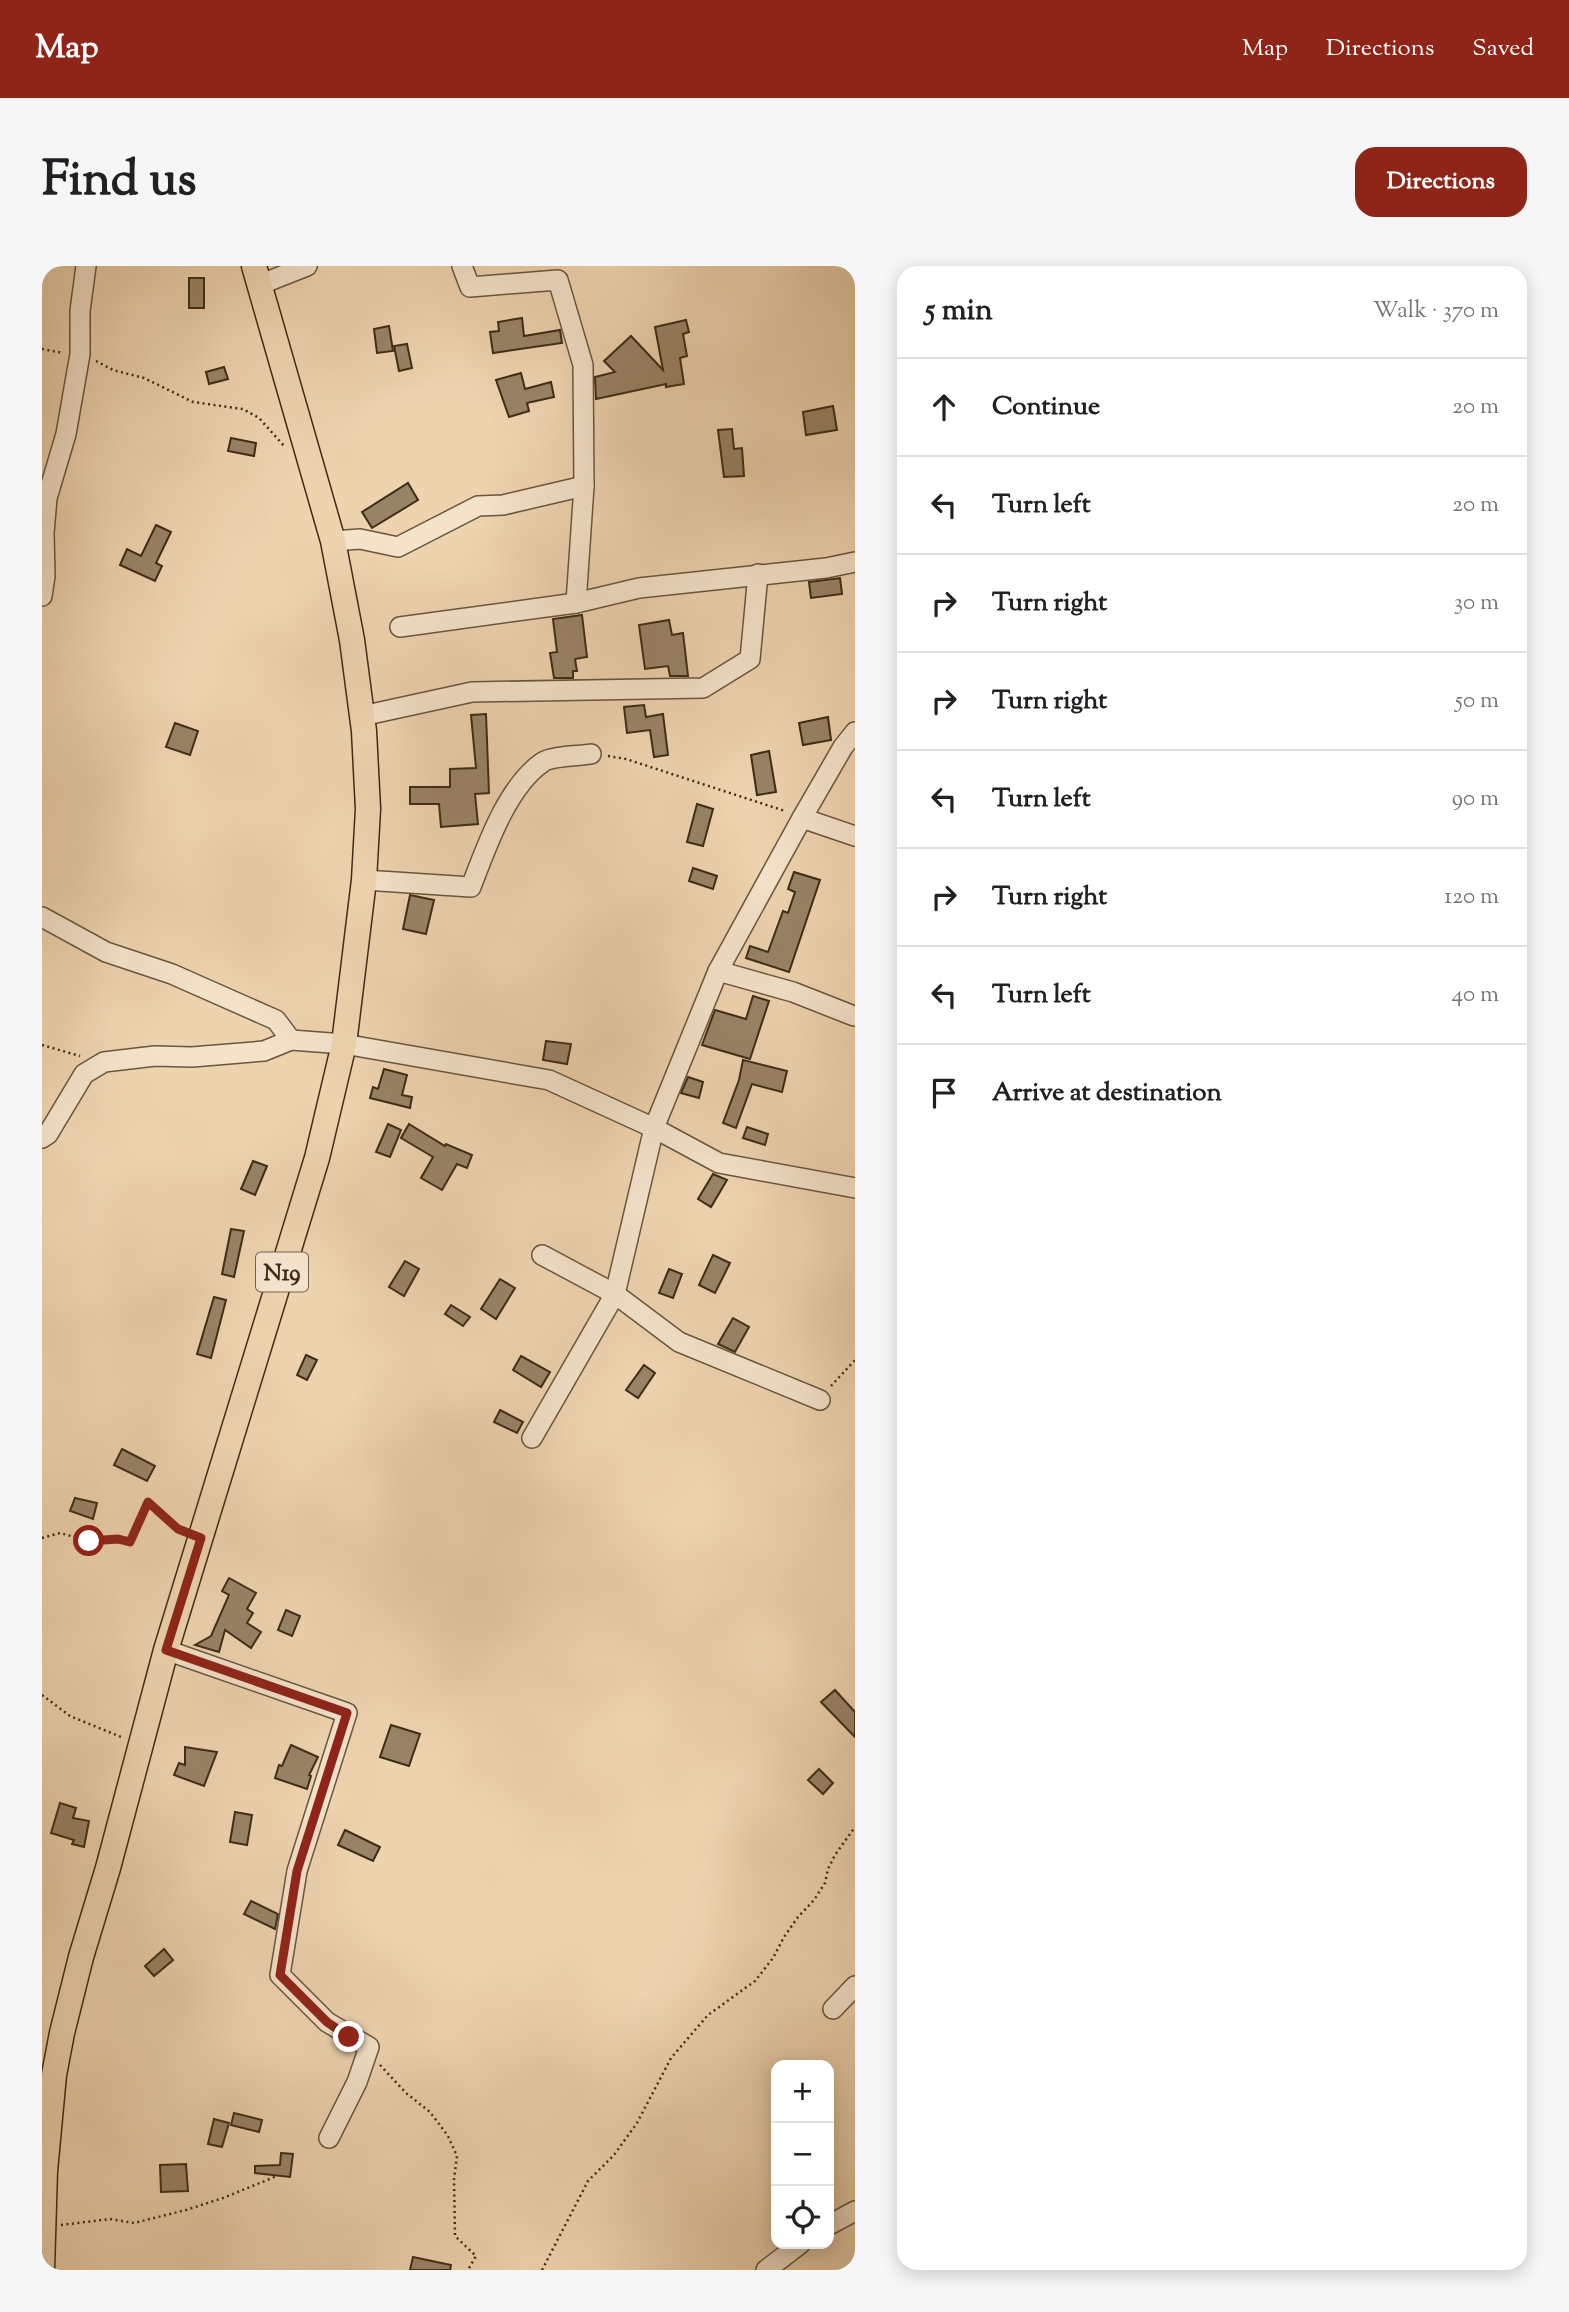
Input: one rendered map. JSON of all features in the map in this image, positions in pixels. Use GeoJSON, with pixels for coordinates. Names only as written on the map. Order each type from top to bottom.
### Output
{"type":"FeatureCollection","features":[{"type":"Feature","properties":{"kind":"main road","name":"N19"},"geometry":{"type":"LineString","coordinates":[[42,2270],[46,2158],[54,2075],[60,2044],[81,1957],[166,1650],[317,1158],[344,1044],[364,880],[368,809],[362,716],[352,640],[334,541],[257,275]]}},
{"type":"Feature","properties":{"kind":"street"},"geometry":{"type":"LineString","coordinates":[[42,596],[47,498],[66,434],[80,354],[80,311],[86,266]]}},
{"type":"Feature","properties":{"kind":"street"},"geometry":{"type":"LineString","coordinates":[[257,275],[307,266]]}},
{"type":"Feature","properties":{"kind":"street"},"geometry":{"type":"LineString","coordinates":[[463,266],[470,287],[558,280],[583,365],[584,486],[576,603]]}},
{"type":"Feature","properties":{"kind":"street"},"geometry":{"type":"LineString","coordinates":[[334,541],[360,539],[398,547],[478,506],[503,505],[584,486]]}},
{"type":"Feature","properties":{"kind":"street"},"geometry":{"type":"LineString","coordinates":[[400,627],[576,603],[639,588],[826,568],[855,562]]}},
{"type":"Feature","properties":{"kind":"street"},"geometry":{"type":"LineString","coordinates":[[362,716],[472,692],[703,688],[750,659],[758,574]]}},
{"type":"Feature","properties":{"kind":"street"},"geometry":{"type":"LineString","coordinates":[[533,1438],[615,1294],[654,1128],[718,971],[802,818],[843,747],[855,732]]}},
{"type":"Feature","properties":{"kind":"street"},"geometry":{"type":"LineString","coordinates":[[364,880],[471,887],[494,824],[525,779],[545,760],[591,754]]}},
{"type":"Feature","properties":{"kind":"street"},"geometry":{"type":"LineString","coordinates":[[802,818],[855,836]]}},
{"type":"Feature","properties":{"kind":"street"},"geometry":{"type":"LineString","coordinates":[[42,917],[106,952],[172,974],[276,1020],[291,1040]]}},
{"type":"Feature","properties":{"kind":"street"},"geometry":{"type":"LineString","coordinates":[[718,971],[793,992],[854,1016]]}},
{"type":"Feature","properties":{"kind":"street"},"geometry":{"type":"LineString","coordinates":[[42,1139],[48,1134],[84,1074],[104,1062],[155,1056],[192,1057],[264,1051],[291,1040],[344,1044],[549,1080],[654,1128],[719,1163],[855,1188]]}},
{"type":"Feature","properties":{"kind":"street"},"geometry":{"type":"LineString","coordinates":[[542,1255],[615,1294],[679,1342],[820,1400]]}},
{"type":"Feature","properties":{"kind":"street"},"geometry":{"type":"LineString","coordinates":[[166,1650],[347,1713],[297,1871],[280,1975],[327,2022],[369,2047],[357,2082],[330,2138]]}},
{"type":"Feature","properties":{"kind":"street"},"geometry":{"type":"LineString","coordinates":[[833,2009],[855,1986]]}},
{"type":"Feature","properties":{"kind":"street"},"geometry":{"type":"LineString","coordinates":[[834,2222],[855,2211]]}},
{"type":"Feature","properties":{"kind":"street"},"geometry":{"type":"LineString","coordinates":[[766,2270],[793,2249]]}},
{"type":"Feature","properties":{"kind":"path"},"geometry":{"type":"LineString","coordinates":[[42,349],[80,354],[113,370],[144,378],[193,402],[243,409],[259,418],[288,450]]}},
{"type":"Feature","properties":{"kind":"path"},"geometry":{"type":"LineString","coordinates":[[591,754],[626,759],[771,805],[802,818]]}},
{"type":"Feature","properties":{"kind":"path"},"geometry":{"type":"LineString","coordinates":[[42,1045],[104,1062]]}},
{"type":"Feature","properties":{"kind":"path"},"geometry":{"type":"LineString","coordinates":[[820,1400],[855,1360]]}},
{"type":"Feature","properties":{"kind":"path"},"geometry":{"type":"LineString","coordinates":[[42,1538],[60,1533],[89,1541],[118,1539],[130,1542],[148,1502],[178,1529],[201,1538]]}},
{"type":"Feature","properties":{"kind":"path"},"geometry":{"type":"LineString","coordinates":[[42,1695],[70,1716],[102,1731],[141,1743]]}},
{"type":"Feature","properties":{"kind":"path"},"geometry":{"type":"LineString","coordinates":[[542,2270],[588,2181],[614,2155],[637,2123],[671,2059],[708,2015],[755,1982],[798,1917],[820,1892],[835,1855],[855,1827]]}},
{"type":"Feature","properties":{"kind":"path"},"geometry":{"type":"LineString","coordinates":[[369,2047],[382,2069],[430,2112],[448,2136],[457,2157],[454,2179],[455,2236],[476,2256],[468,2270]]}},
{"type":"Feature","properties":{"kind":"path"},"geometry":{"type":"LineString","coordinates":[[42,2240],[64,2223],[110,2219],[134,2223],[198,2206],[277,2176]]}},
{"type":"Feature","properties":{"kind":"building"},"geometry":{"type":"Polygon","coordinates":[[[189,278],[204,278],[204,308],[189,308],[189,278]]]}},
{"type":"Feature","properties":{"kind":"building"},"geometry":{"type":"Polygon","coordinates":[[[522,318],[524,336],[560,330],[562,343],[493,353],[490,332],[499,331],[498,322],[522,318]]]}},
{"type":"Feature","properties":{"kind":"building"},"geometry":{"type":"Polygon","coordinates":[[[686,320],[689,332],[683,334],[687,356],[680,358],[684,384],[666,387],[666,384],[596,399],[595,377],[615,372],[604,361],[631,336],[663,370],[655,327],[686,320]]]}},
{"type":"Feature","properties":{"kind":"building"},"geometry":{"type":"Polygon","coordinates":[[[389,326],[393,351],[377,353],[374,329],[389,326]]]}},
{"type":"Feature","properties":{"kind":"building"},"geometry":{"type":"Polygon","coordinates":[[[407,344],[412,368],[399,371],[394,346],[407,344]]]}},
{"type":"Feature","properties":{"kind":"building"},"geometry":{"type":"Polygon","coordinates":[[[224,367],[228,379],[209,384],[206,372],[224,367]]]}},
{"type":"Feature","properties":{"kind":"building"},"geometry":{"type":"Polygon","coordinates":[[[521,373],[525,389],[551,382],[554,397],[527,403],[529,411],[509,417],[496,380],[521,373]]]}},
{"type":"Feature","properties":{"kind":"building"},"geometry":{"type":"Polygon","coordinates":[[[833,406],[837,430],[806,435],[803,412],[833,406]]]}},
{"type":"Feature","properties":{"kind":"building"},"geometry":{"type":"Polygon","coordinates":[[[732,429],[734,449],[742,448],[744,476],[724,477],[718,430],[732,429]]]}},
{"type":"Feature","properties":{"kind":"building"},"geometry":{"type":"Polygon","coordinates":[[[231,438],[256,443],[254,456],[228,451],[231,438]]]}},
{"type":"Feature","properties":{"kind":"building"},"geometry":{"type":"Polygon","coordinates":[[[408,483],[418,500],[372,528],[362,512],[408,483]]]}},
{"type":"Feature","properties":{"kind":"building"},"geometry":{"type":"Polygon","coordinates":[[[156,525],[171,532],[156,563],[162,566],[155,581],[120,565],[127,549],[141,556],[156,525]]]}},
{"type":"Feature","properties":{"kind":"building"},"geometry":{"type":"Polygon","coordinates":[[[840,578],[842,594],[811,598],[809,582],[840,578]]]}},
{"type":"Feature","properties":{"kind":"building"},"geometry":{"type":"Polygon","coordinates":[[[582,615],[587,657],[575,659],[577,671],[573,671],[573,678],[554,678],[550,653],[557,652],[553,619],[582,615]]]}},
{"type":"Feature","properties":{"kind":"building"},"geometry":{"type":"Polygon","coordinates":[[[669,620],[672,635],[683,633],[688,676],[670,676],[668,666],[645,669],[639,625],[669,620]]]}},
{"type":"Feature","properties":{"kind":"building"},"geometry":{"type":"Polygon","coordinates":[[[644,705],[646,717],[663,714],[668,755],[654,757],[650,730],[627,733],[624,707],[644,705]]]}},
{"type":"Feature","properties":{"kind":"building"},"geometry":{"type":"Polygon","coordinates":[[[486,714],[489,793],[475,794],[478,824],[441,827],[439,804],[410,804],[410,787],[450,787],[450,769],[476,768],[471,715],[486,714]]]}},
{"type":"Feature","properties":{"kind":"building"},"geometry":{"type":"Polygon","coordinates":[[[828,717],[831,740],[803,745],[799,723],[828,717]]]}},
{"type":"Feature","properties":{"kind":"building"},"geometry":{"type":"Polygon","coordinates":[[[175,723],[198,731],[190,755],[166,747],[175,723]]]}},
{"type":"Feature","properties":{"kind":"building"},"geometry":{"type":"Polygon","coordinates":[[[769,751],[776,792],[757,795],[751,755],[769,751]]]}},
{"type":"Feature","properties":{"kind":"building"},"geometry":{"type":"Polygon","coordinates":[[[697,804],[713,809],[703,846],[687,842],[697,804]]]}},
{"type":"Feature","properties":{"kind":"building"},"geometry":{"type":"Polygon","coordinates":[[[693,868],[717,876],[713,889],[689,881],[693,868]]]}},
{"type":"Feature","properties":{"kind":"building"},"geometry":{"type":"Polygon","coordinates":[[[794,872],[820,880],[789,972],[746,958],[750,946],[768,952],[783,911],[788,913],[795,892],[788,889],[794,872]]]}},
{"type":"Feature","properties":{"kind":"building"},"geometry":{"type":"Polygon","coordinates":[[[410,895],[434,900],[426,934],[403,929],[410,895]]]}},
{"type":"Feature","properties":{"kind":"building"},"geometry":{"type":"Polygon","coordinates":[[[753,996],[769,1001],[750,1059],[702,1045],[715,1010],[746,1019],[753,996]]]}},
{"type":"Feature","properties":{"kind":"building"},"geometry":{"type":"Polygon","coordinates":[[[546,1041],[571,1044],[567,1064],[543,1060],[546,1041]]]}},
{"type":"Feature","properties":{"kind":"building"},"geometry":{"type":"Polygon","coordinates":[[[743,1060],[787,1071],[782,1092],[752,1084],[736,1128],[723,1123],[739,1080],[743,1060]]]}},
{"type":"Feature","properties":{"kind":"building"},"geometry":{"type":"Polygon","coordinates":[[[384,1069],[407,1075],[402,1095],[412,1097],[410,1108],[370,1098],[373,1087],[378,1089],[384,1069]]]}},
{"type":"Feature","properties":{"kind":"building"},"geometry":{"type":"Polygon","coordinates":[[[688,1077],[703,1082],[699,1098],[681,1093],[688,1077]]]}},
{"type":"Feature","properties":{"kind":"building"},"geometry":{"type":"Polygon","coordinates":[[[388,1124],[401,1130],[390,1157],[376,1152],[388,1124]]]}},
{"type":"Feature","properties":{"kind":"building"},"geometry":{"type":"Polygon","coordinates":[[[409,1124],[445,1146],[446,1144],[472,1155],[467,1168],[457,1164],[442,1190],[421,1178],[433,1157],[401,1138],[409,1124]]]}},
{"type":"Feature","properties":{"kind":"building"},"geometry":{"type":"Polygon","coordinates":[[[747,1127],[768,1134],[765,1145],[743,1138],[747,1127]]]}},
{"type":"Feature","properties":{"kind":"building"},"geometry":{"type":"Polygon","coordinates":[[[253,1161],[267,1166],[255,1195],[241,1189],[253,1161]]]}},
{"type":"Feature","properties":{"kind":"building"},"geometry":{"type":"Polygon","coordinates":[[[713,1174],[727,1180],[711,1207],[698,1199],[713,1174]]]}},
{"type":"Feature","properties":{"kind":"building"},"geometry":{"type":"Polygon","coordinates":[[[231,1229],[244,1231],[234,1277],[222,1274],[231,1229]]]}},
{"type":"Feature","properties":{"kind":"building"},"geometry":{"type":"Polygon","coordinates":[[[713,1255],[730,1263],[715,1293],[699,1285],[713,1255]]]}},
{"type":"Feature","properties":{"kind":"building"},"geometry":{"type":"Polygon","coordinates":[[[405,1261],[419,1269],[404,1296],[389,1287],[405,1261]]]}},
{"type":"Feature","properties":{"kind":"building"},"geometry":{"type":"Polygon","coordinates":[[[669,1269],[682,1274],[673,1298],[659,1293],[669,1269]]]}},
{"type":"Feature","properties":{"kind":"building"},"geometry":{"type":"Polygon","coordinates":[[[500,1279],[515,1288],[496,1319],[481,1309],[500,1279]]]}},
{"type":"Feature","properties":{"kind":"building"},"geometry":{"type":"Polygon","coordinates":[[[214,1297],[226,1300],[211,1358],[197,1354],[214,1297]]]}},
{"type":"Feature","properties":{"kind":"building"},"geometry":{"type":"Polygon","coordinates":[[[451,1305],[470,1317],[463,1326],[445,1314],[451,1305]]]}},
{"type":"Feature","properties":{"kind":"building"},"geometry":{"type":"Polygon","coordinates":[[[733,1318],[749,1327],[735,1352],[718,1344],[733,1318]]]}},
{"type":"Feature","properties":{"kind":"building"},"geometry":{"type":"Polygon","coordinates":[[[306,1355],[317,1360],[307,1380],[297,1375],[306,1355]]]}},
{"type":"Feature","properties":{"kind":"building"},"geometry":{"type":"Polygon","coordinates":[[[521,1356],[550,1372],[541,1387],[513,1370],[521,1356]]]}},
{"type":"Feature","properties":{"kind":"building"},"geometry":{"type":"Polygon","coordinates":[[[644,1365],[655,1373],[638,1398],[626,1390],[644,1365]]]}},
{"type":"Feature","properties":{"kind":"building"},"geometry":{"type":"Polygon","coordinates":[[[500,1410],[523,1422],[517,1433],[494,1422],[500,1410]]]}},
{"type":"Feature","properties":{"kind":"building"},"geometry":{"type":"Polygon","coordinates":[[[122,1449],[155,1466],[147,1481],[114,1465],[122,1449]]]}},
{"type":"Feature","properties":{"kind":"building"},"geometry":{"type":"Polygon","coordinates":[[[75,1498],[97,1503],[93,1519],[70,1511],[75,1498]]]}},
{"type":"Feature","properties":{"kind":"building"},"geometry":{"type":"Polygon","coordinates":[[[229,1578],[256,1593],[247,1609],[253,1613],[247,1623],[261,1632],[251,1648],[225,1630],[219,1652],[195,1645],[211,1636],[229,1595],[222,1591],[229,1578]]]}},
{"type":"Feature","properties":{"kind":"building"},"geometry":{"type":"Polygon","coordinates":[[[286,1610],[300,1616],[292,1636],[278,1630],[286,1610]]]}},
{"type":"Feature","properties":{"kind":"building"},"geometry":{"type":"Polygon","coordinates":[[[835,1690],[855,1712],[855,1737],[821,1702],[835,1690]]]}},
{"type":"Feature","properties":{"kind":"building"},"geometry":{"type":"Polygon","coordinates":[[[391,1725],[420,1734],[409,1766],[380,1757],[391,1725]]]}},
{"type":"Feature","properties":{"kind":"building"},"geometry":{"type":"Polygon","coordinates":[[[291,1745],[318,1757],[309,1775],[311,1776],[307,1789],[275,1778],[291,1745]]]}},
{"type":"Feature","properties":{"kind":"building"},"geometry":{"type":"Polygon","coordinates":[[[185,1747],[217,1752],[204,1786],[174,1775],[179,1763],[185,1765],[185,1747]]]}},
{"type":"Feature","properties":{"kind":"building"},"geometry":{"type":"Polygon","coordinates":[[[819,1769],[833,1783],[823,1794],[808,1780],[819,1769]]]}},
{"type":"Feature","properties":{"kind":"building"},"geometry":{"type":"Polygon","coordinates":[[[60,1803],[76,1808],[73,1818],[89,1821],[84,1847],[72,1844],[74,1840],[51,1833],[60,1803]]]}},
{"type":"Feature","properties":{"kind":"building"},"geometry":{"type":"Polygon","coordinates":[[[235,1812],[252,1815],[247,1845],[230,1842],[235,1812]]]}},
{"type":"Feature","properties":{"kind":"building"},"geometry":{"type":"Polygon","coordinates":[[[345,1830],[380,1847],[373,1861],[338,1845],[345,1830]]]}},
{"type":"Feature","properties":{"kind":"building"},"geometry":{"type":"Polygon","coordinates":[[[251,1901],[278,1914],[275,1929],[244,1914],[251,1901]]]}},
{"type":"Feature","properties":{"kind":"building"},"geometry":{"type":"Polygon","coordinates":[[[164,1949],[173,1960],[154,1976],[145,1966],[164,1949]]]}},
{"type":"Feature","properties":{"kind":"building"},"geometry":{"type":"Polygon","coordinates":[[[234,2113],[262,2120],[259,2132],[231,2125],[234,2113]]]}},
{"type":"Feature","properties":{"kind":"building"},"geometry":{"type":"Polygon","coordinates":[[[214,2119],[229,2123],[222,2147],[208,2144],[214,2119]]]}},
{"type":"Feature","properties":{"kind":"building"},"geometry":{"type":"Polygon","coordinates":[[[281,2153],[293,2154],[290,2177],[255,2173],[255,2166],[280,2165],[281,2153]]]}},
{"type":"Feature","properties":{"kind":"building"},"geometry":{"type":"Polygon","coordinates":[[[186,2164],[188,2191],[161,2192],[160,2165],[186,2164]]]}},
{"type":"Feature","properties":{"kind":"building"},"geometry":{"type":"Polygon","coordinates":[[[413,2257],[451,2265],[450,2270],[410,2270],[413,2257]]]}},
{"type":"Feature","properties":{"kind":"route"},"geometry":{"type":"LineString","coordinates":[[89,1541],[118,1539],[130,1542],[148,1502],[178,1529],[201,1538],[166,1650],[347,1713],[297,1871],[280,1975],[293,1991],[327,2022],[349,2037]]}}]}
